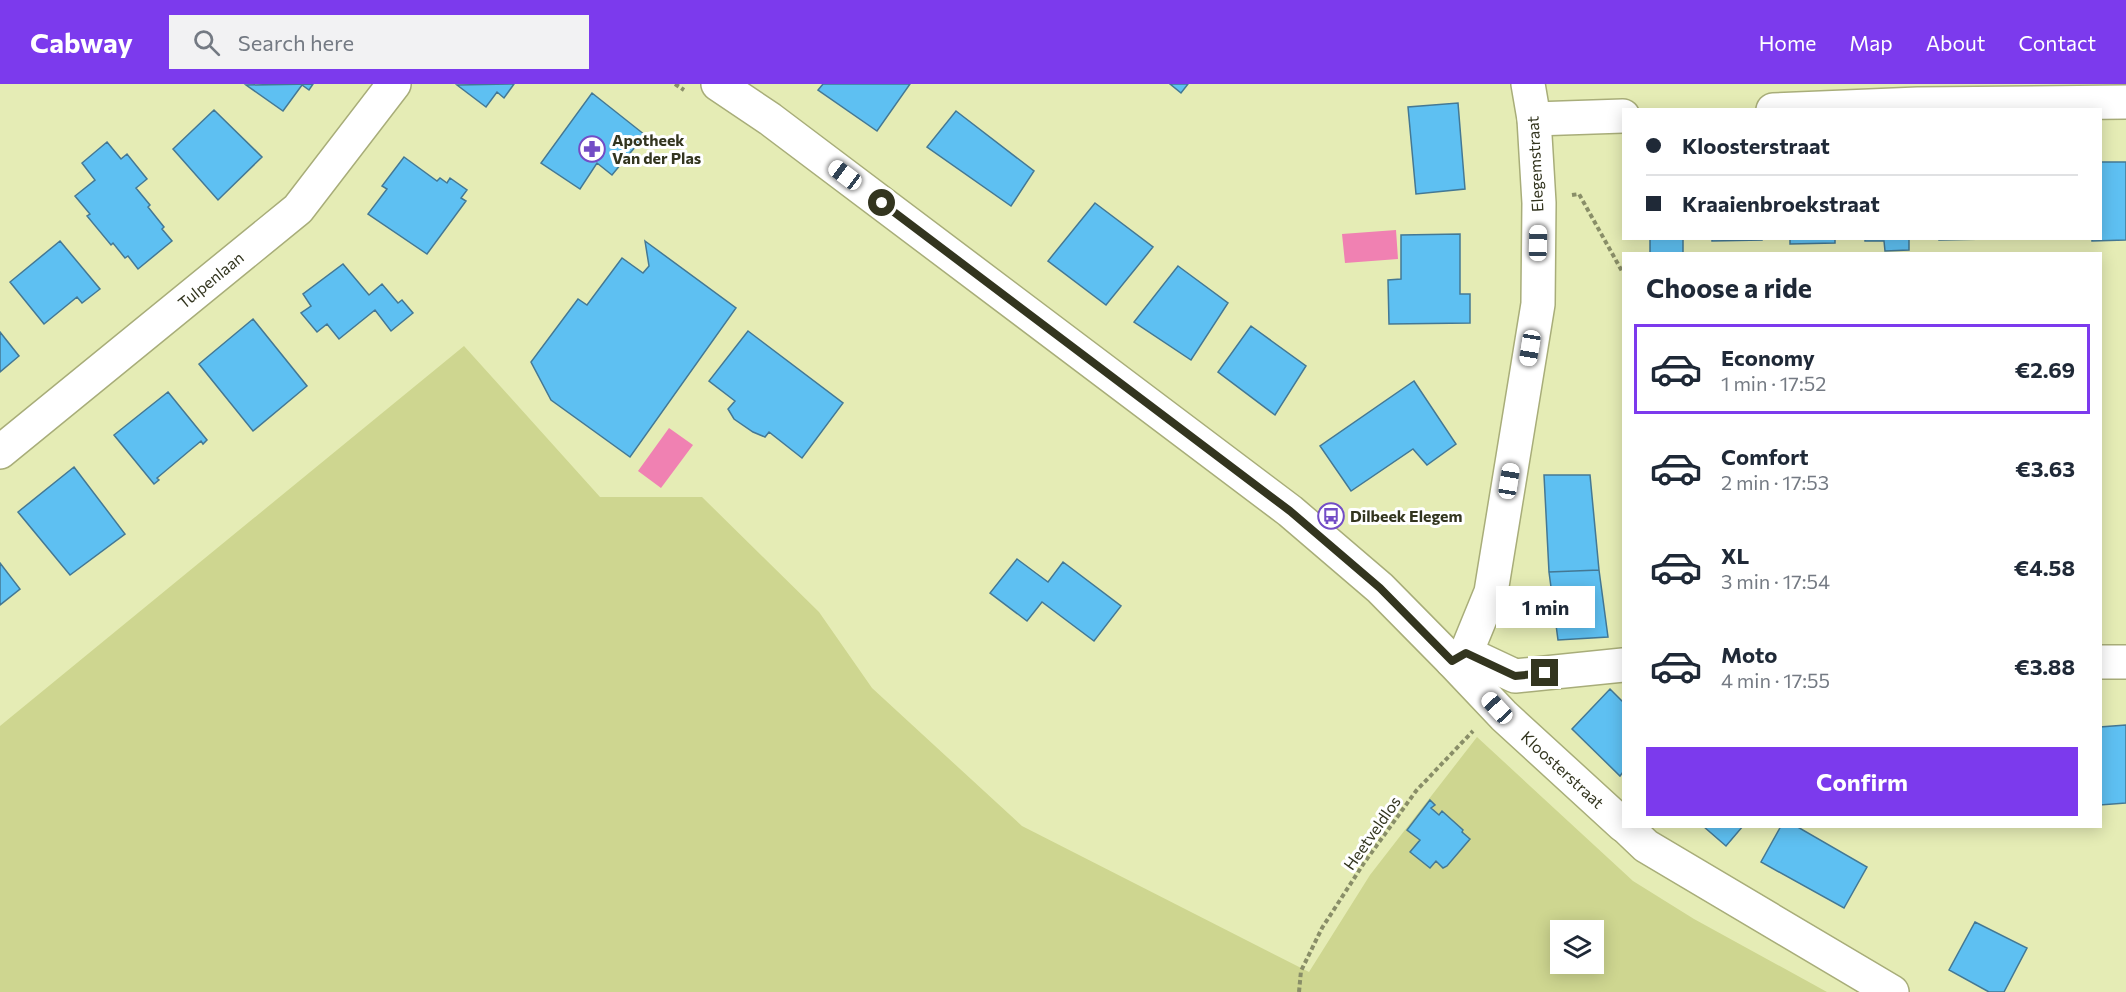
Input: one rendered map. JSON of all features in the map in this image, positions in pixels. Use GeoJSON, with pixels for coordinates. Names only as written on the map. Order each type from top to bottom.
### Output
{"type":"FeatureCollection","features":[{"type":"Feature","properties":{"kind":"street","name":"Tulpenlaan"},"geometry":{"type":"LineString","coordinates":[[0,452],[298,209],[394,84]]}},
{"type":"Feature","properties":{"kind":"street","name":"Elegemstraat"},"geometry":{"type":"LineString","coordinates":[[1459,657],[1491,592],[1538,304],[1539,203],[1534,119],[1528,84]]}},
{"type":"Feature","properties":{"kind":"street","name":"Kloosterstraat"},"geometry":{"type":"LineString","coordinates":[[706,90],[770,119],[1290,511],[1459,657],[1497,708],[1622,824]]}},
{"type":"Feature","properties":{"kind":"street"},"geometry":{"type":"LineString","coordinates":[[1791,108],[1916,94],[2126,102]]}},
{"type":"Feature","properties":{"kind":"street"},"geometry":{"type":"LineString","coordinates":[[1534,119],[1622,116]]}},
{"type":"Feature","properties":{"kind":"street"},"geometry":{"type":"LineString","coordinates":[[1459,657],[1515,676],[1622,665]]}},
{"type":"Feature","properties":{"kind":"street"},"geometry":{"type":"LineString","coordinates":[[2102,662],[2126,662]]}},
{"type":"Feature","properties":{"kind":"street","name":"Kloosterstraat"},"geometry":{"type":"LineString","coordinates":[[1626,828],[1646,846],[1892,992]]}},
{"type":"Feature","properties":{"kind":"path"},"geometry":{"type":"LineString","coordinates":[[675,84],[706,90]]}},
{"type":"Feature","properties":{"kind":"path"},"geometry":{"type":"LineString","coordinates":[[1539,203],[1579,194],[1622,271]]}},
{"type":"Feature","properties":{"kind":"path","name":"Heetveldlos"},"geometry":{"type":"LineString","coordinates":[[1299,992],[1301,971],[1322,928],[1364,863],[1416,791],[1497,708]]}},
{"type":"Feature","properties":{"kind":"green space"},"geometry":{"type":"Polygon","coordinates":[[[464,346],[600,497],[702,497],[819,612],[872,688],[1022,826],[1309,972],[1370,875],[1477,737],[1633,881],[1694,919],[1827,992],[0,992],[0,726],[464,346]]]}},
{"type":"Feature","properties":{"kind":"shaded area"},"geometry":{"type":"Polygon","coordinates":[[[1396,230],[1398,259],[1345,263],[1342,234],[1396,230]]]}},
{"type":"Feature","properties":{"kind":"shaded area"},"geometry":{"type":"Polygon","coordinates":[[[669,428],[693,445],[661,488],[638,471],[669,428]]]}},
{"type":"Feature","properties":{"kind":"building"},"geometry":{"type":"Polygon","coordinates":[[[313,84],[309,90],[302,85],[283,111],[246,85],[313,84]]]}},
{"type":"Feature","properties":{"kind":"building"},"geometry":{"type":"Polygon","coordinates":[[[514,84],[504,98],[497,92],[486,107],[457,85],[514,84]]]}},
{"type":"Feature","properties":{"kind":"building"},"geometry":{"type":"Polygon","coordinates":[[[823,84],[910,84],[877,131],[818,90],[823,84]]]}},
{"type":"Feature","properties":{"kind":"building"},"geometry":{"type":"Polygon","coordinates":[[[1170,84],[1188,84],[1181,93],[1170,84]]]}},
{"type":"Feature","properties":{"kind":"building","name":"Apotheek Van der Plas"},"geometry":{"type":"Polygon","coordinates":[[[592,93],[645,135],[612,175],[597,163],[580,189],[541,163],[592,93]]]}},
{"type":"Feature","properties":{"kind":"building"},"geometry":{"type":"Polygon","coordinates":[[[1458,103],[1465,189],[1416,194],[1408,107],[1458,103]]]}},
{"type":"Feature","properties":{"kind":"building"},"geometry":{"type":"Polygon","coordinates":[[[214,110],[262,157],[218,200],[173,149],[214,110]]]}},
{"type":"Feature","properties":{"kind":"building"},"geometry":{"type":"Polygon","coordinates":[[[956,111],[1034,171],[1011,206],[927,147],[956,111]]]}},
{"type":"Feature","properties":{"kind":"building"},"geometry":{"type":"Polygon","coordinates":[[[107,142],[121,159],[127,154],[147,179],[136,188],[150,205],[148,207],[172,241],[138,269],[128,256],[125,258],[113,243],[111,245],[87,216],[90,214],[75,196],[95,180],[82,163],[107,142]]]}},
{"type":"Feature","properties":{"kind":"building"},"geometry":{"type":"Polygon","coordinates":[[[404,157],[437,181],[440,178],[447,183],[450,178],[467,190],[461,198],[466,201],[427,254],[368,214],[387,189],[382,186],[404,157]]]}},
{"type":"Feature","properties":{"kind":"building"},"geometry":{"type":"Polygon","coordinates":[[[2102,162],[2126,162],[2126,240],[2092,241],[2102,240],[2102,162]]]}},
{"type":"Feature","properties":{"kind":"building"},"geometry":{"type":"Polygon","coordinates":[[[1095,203],[1153,247],[1106,305],[1048,261],[1095,203]]]}},
{"type":"Feature","properties":{"kind":"building"},"geometry":{"type":"Polygon","coordinates":[[[1460,234],[1460,294],[1470,294],[1470,323],[1389,324],[1388,280],[1401,279],[1401,235],[1460,234]]]}},
{"type":"Feature","properties":{"kind":"building"},"geometry":{"type":"Polygon","coordinates":[[[1650,240],[1683,240],[1683,252],[1650,252],[1650,240]]]}},
{"type":"Feature","properties":{"kind":"building"},"geometry":{"type":"Polygon","coordinates":[[[1712,240],[1762,240],[1712,241],[1712,240]]]}},
{"type":"Feature","properties":{"kind":"building"},"geometry":{"type":"Polygon","coordinates":[[[1790,240],[1835,240],[1835,243],[1790,244],[1790,240]]]}},
{"type":"Feature","properties":{"kind":"building"},"geometry":{"type":"Polygon","coordinates":[[[1909,240],[1909,250],[1885,251],[1884,241],[1865,241],[1909,240]]]}},
{"type":"Feature","properties":{"kind":"building"},"geometry":{"type":"Polygon","coordinates":[[[60,241],[100,289],[82,303],[77,297],[44,324],[10,282],[60,241]]]}},
{"type":"Feature","properties":{"kind":"building"},"geometry":{"type":"Polygon","coordinates":[[[645,241],[736,308],[630,457],[551,400],[531,362],[578,299],[587,305],[622,258],[643,273],[649,266],[645,241]]]}},
{"type":"Feature","properties":{"kind":"building"},"geometry":{"type":"Polygon","coordinates":[[[343,264],[369,295],[382,284],[398,303],[402,300],[413,313],[391,331],[375,310],[339,339],[327,324],[317,332],[301,313],[311,306],[303,294],[343,264]]]}},
{"type":"Feature","properties":{"kind":"building"},"geometry":{"type":"Polygon","coordinates":[[[1178,266],[1228,303],[1191,360],[1134,322],[1178,266]]]}},
{"type":"Feature","properties":{"kind":"building"},"geometry":{"type":"Polygon","coordinates":[[[253,319],[307,386],[253,431],[199,364],[253,319]]]}},
{"type":"Feature","properties":{"kind":"building"},"geometry":{"type":"Polygon","coordinates":[[[1251,326],[1306,366],[1275,415],[1218,372],[1251,326]]]}},
{"type":"Feature","properties":{"kind":"building"},"geometry":{"type":"Polygon","coordinates":[[[748,331],[843,403],[802,458],[769,432],[765,437],[734,419],[728,409],[735,401],[709,381],[748,331]]]}},
{"type":"Feature","properties":{"kind":"building"},"geometry":{"type":"Polygon","coordinates":[[[0,332],[19,356],[0,372],[0,332]]]}},
{"type":"Feature","properties":{"kind":"building"},"geometry":{"type":"Polygon","coordinates":[[[1414,381],[1456,444],[1427,465],[1413,449],[1351,491],[1320,446],[1414,381]]]}},
{"type":"Feature","properties":{"kind":"building"},"geometry":{"type":"Polygon","coordinates":[[[168,392],[207,440],[203,444],[201,441],[157,478],[159,480],[154,484],[114,435],[168,392]]]}},
{"type":"Feature","properties":{"kind":"building"},"geometry":{"type":"Polygon","coordinates":[[[74,467],[125,534],[70,575],[18,512],[74,467]]]}},
{"type":"Feature","properties":{"kind":"building"},"geometry":{"type":"Polygon","coordinates":[[[1544,475],[1590,475],[1599,570],[1549,572],[1544,475]]]}},
{"type":"Feature","properties":{"kind":"building"},"geometry":{"type":"Polygon","coordinates":[[[1017,559],[1048,582],[1063,562],[1121,606],[1094,641],[1042,602],[1027,621],[990,593],[1017,559]]]}},
{"type":"Feature","properties":{"kind":"building"},"geometry":{"type":"Polygon","coordinates":[[[0,563],[20,589],[0,605],[0,563]]]}},
{"type":"Feature","properties":{"kind":"building"},"geometry":{"type":"Polygon","coordinates":[[[1599,570],[1608,637],[1558,640],[1549,572],[1599,570]]]}},
{"type":"Feature","properties":{"kind":"building"},"geometry":{"type":"Polygon","coordinates":[[[1610,689],[1622,701],[1622,773],[1620,776],[1572,729],[1610,689]]]}},
{"type":"Feature","properties":{"kind":"building"},"geometry":{"type":"Polygon","coordinates":[[[2126,725],[2126,803],[2102,805],[2102,727],[2126,725]]]}},
{"type":"Feature","properties":{"kind":"building"},"geometry":{"type":"Polygon","coordinates":[[[1430,800],[1435,805],[1431,808],[1439,815],[1442,811],[1470,839],[1443,868],[1436,861],[1430,868],[1410,852],[1420,840],[1407,830],[1430,800]]]}},
{"type":"Feature","properties":{"kind":"building"},"geometry":{"type":"Polygon","coordinates":[[[1705,828],[1741,828],[1726,846],[1705,828]]]}},
{"type":"Feature","properties":{"kind":"building"},"geometry":{"type":"Polygon","coordinates":[[[1780,828],[1799,828],[1867,867],[1844,908],[1761,862],[1780,828]]]}},
{"type":"Feature","properties":{"kind":"building"},"geometry":{"type":"Polygon","coordinates":[[[1975,922],[2027,948],[2004,992],[1989,992],[1949,970],[1975,922]]]}},
{"type":"Feature","properties":{"kind":"place","name":"Apotheek Van der Plas"},"geometry":{"type":"Point","coordinates":[592,149]}},
{"type":"Feature","properties":{"kind":"place","name":"Dilbeek Elegem"},"geometry":{"type":"Point","coordinates":[1331,516]}},
{"type":"Feature","properties":{"kind":"route"},"geometry":{"type":"LineString","coordinates":[[882,203],[1290,511],[1380,588],[1452,661],[1466,653],[1515,676],[1545,673]]}}]}
